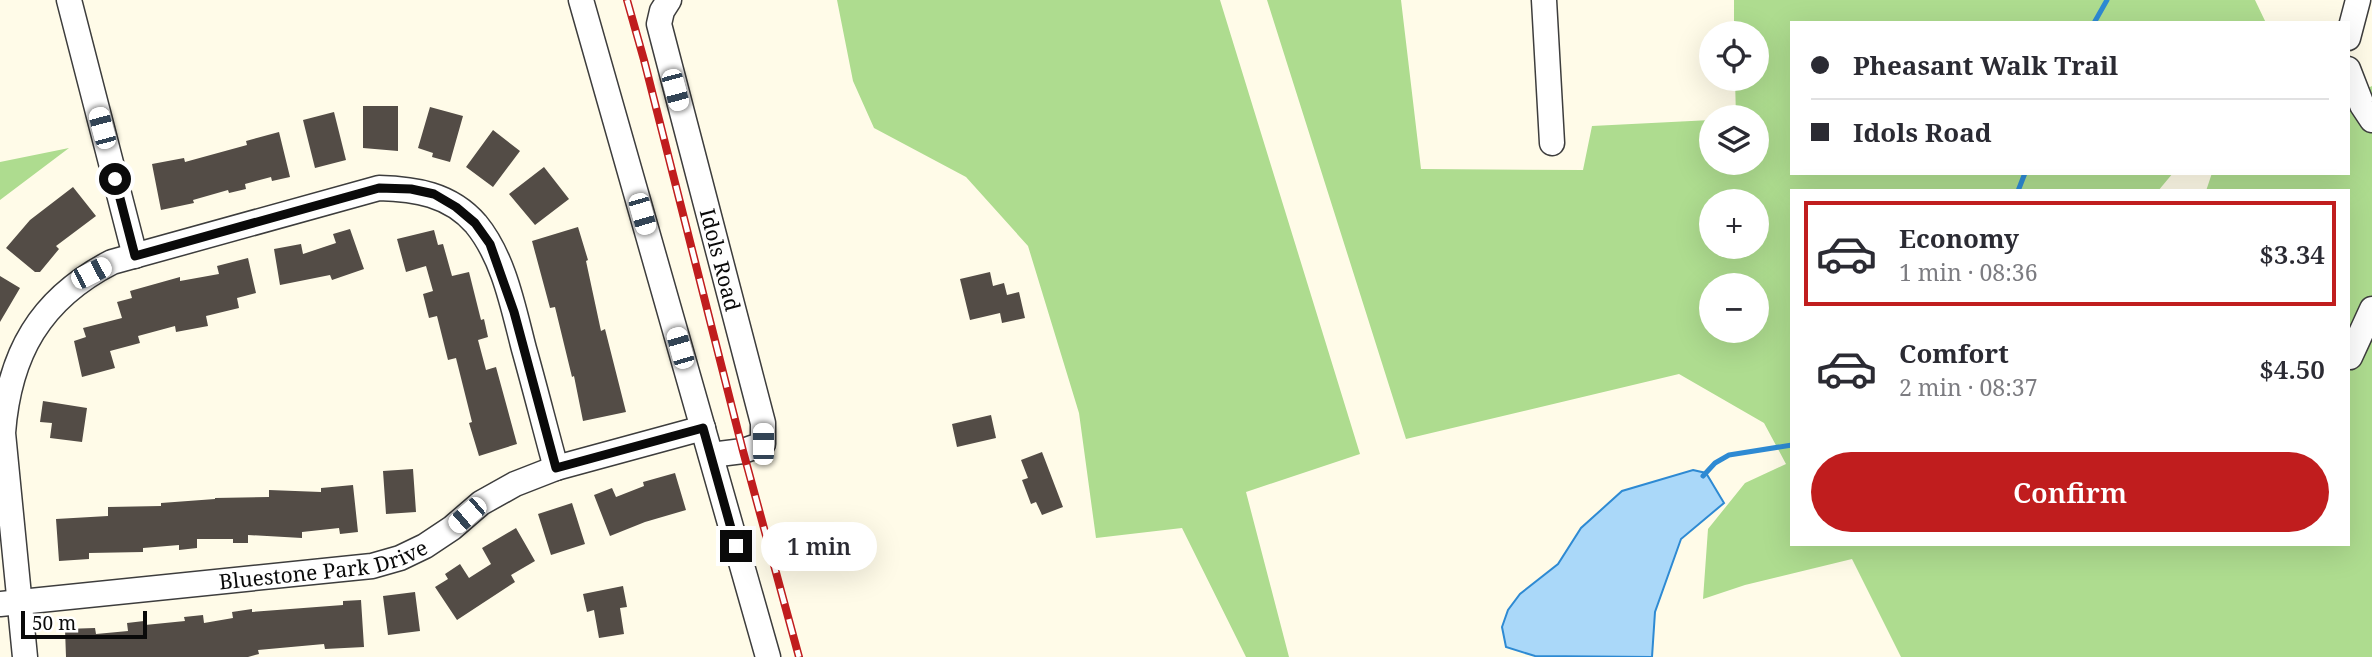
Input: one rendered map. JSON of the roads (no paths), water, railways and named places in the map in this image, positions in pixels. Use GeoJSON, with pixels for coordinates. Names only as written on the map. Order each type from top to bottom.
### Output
{"type":"FeatureCollection","features":[{"type":"Feature","properties":{"kind":"street"},"geometry":{"type":"LineString","coordinates":[[69,0],[135,256]]}},
{"type":"Feature","properties":{"kind":"street"},"geometry":{"type":"LineString","coordinates":[[581,0],[768,657]]}},
{"type":"Feature","properties":{"kind":"street","name":"Idols Road"},"geometry":{"type":"LineString","coordinates":[[669,0],[662,11],[659,24],[763,423],[763,444],[743,451],[711,456]]}},
{"type":"Feature","properties":{"kind":"street"},"geometry":{"type":"LineString","coordinates":[[1544,0],[1552,143]]}},
{"type":"Feature","properties":{"kind":"street"},"geometry":{"type":"LineString","coordinates":[[2350,30],[2358,0]]}},
{"type":"Feature","properties":{"kind":"street"},"geometry":{"type":"LineString","coordinates":[[2350,74],[2362,105],[2372,120]]}},
{"type":"Feature","properties":{"kind":"street"},"geometry":{"type":"LineString","coordinates":[[25,657],[10,603],[3,433],[5,401],[13,371],[28,339],[47,311],[68,290],[101,267],[379,188],[411,189],[434,194],[475,223],[490,244],[514,312],[556,468]]}},
{"type":"Feature","properties":{"kind":"street"},"geometry":{"type":"LineString","coordinates":[[2350,357],[2372,309]]}},
{"type":"Feature","properties":{"kind":"street","name":"Bluestone Park Drive"},"geometry":{"type":"LineString","coordinates":[[10,603],[372,566],[401,558],[425,546],[452,528],[481,503],[515,484],[556,468],[703,428]]}},
{"type":"Feature","properties":{"kind":"water"},"geometry":{"type":"Polygon","coordinates":[[[1693,470],[1706,473],[1724,503],[1681,539],[1655,612],[1652,657],[1535,656],[1506,647],[1502,627],[1508,610],[1520,594],[1558,564],[1581,528],[1622,491],[1693,470]]]}},
{"type":"Feature","properties":{"kind":"waterway"},"geometry":{"type":"LineString","coordinates":[[2095,21],[2107,0]]}},
{"type":"Feature","properties":{"kind":"waterway"},"geometry":{"type":"LineString","coordinates":[[2019,189],[2024,175]]}},
{"type":"Feature","properties":{"kind":"waterway"},"geometry":{"type":"LineString","coordinates":[[1703,476],[1715,463],[1729,455],[1790,445]]}},
{"type":"Feature","properties":{"kind":"railway"},"geometry":{"type":"LineString","coordinates":[[627,0],[799,657]]}}]}
